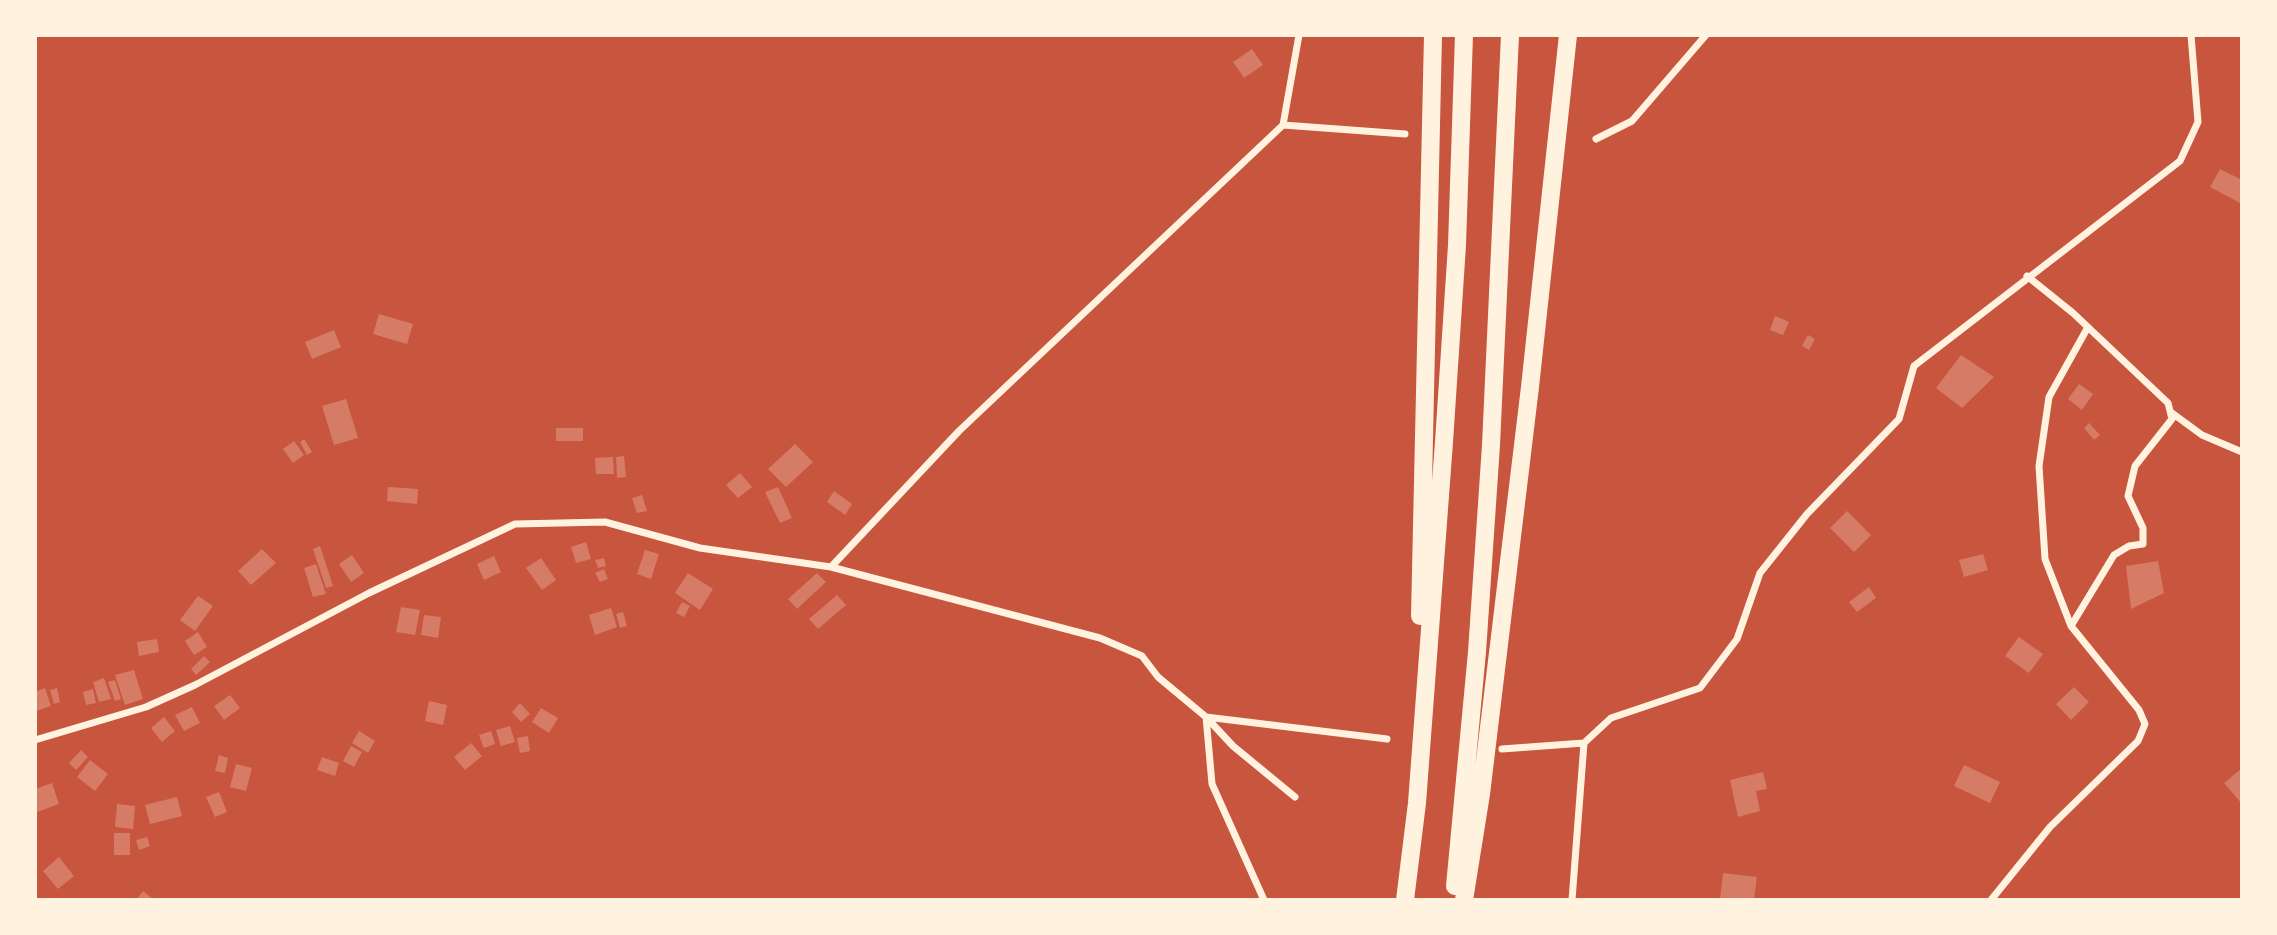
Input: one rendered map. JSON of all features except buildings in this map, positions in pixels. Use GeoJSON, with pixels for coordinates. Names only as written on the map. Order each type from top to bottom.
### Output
{"type":"FeatureCollection","features":[{"type":"Feature","properties":{"kind":"highway"},"geometry":{"type":"LineString","coordinates":[[1417,803],[1433,35]]}},
{"type":"Feature","properties":{"kind":"highway"},"geometry":{"type":"LineString","coordinates":[[1405,900],[1417,803],[1455,272],[1464,35]]}},
{"type":"Feature","properties":{"kind":"highway"},"geometry":{"type":"LineString","coordinates":[[1453,900],[1477,652],[1490,458],[1510,35]]}},
{"type":"Feature","properties":{"kind":"highway"},"geometry":{"type":"LineString","coordinates":[[1464,900],[1482,781],[1528,401],[1568,35]]}},
{"type":"Feature","properties":{"kind":"street"},"geometry":{"type":"LineString","coordinates":[[831,566],[959,431],[1283,125],[1299,35]]}},
{"type":"Feature","properties":{"kind":"street"},"geometry":{"type":"LineString","coordinates":[[1596,139],[1632,121],[1706,35]]}},
{"type":"Feature","properties":{"kind":"street"},"geometry":{"type":"LineString","coordinates":[[1502,750],[1584,743],[1611,718],[1700,688],[1737,639],[1760,573],[1807,514],[1899,419],[1914,366],[2027,276],[2180,161],[2198,122],[2191,35]]}},
{"type":"Feature","properties":{"kind":"street"},"geometry":{"type":"LineString","coordinates":[[1283,125],[1405,134]]}},
{"type":"Feature","properties":{"kind":"street"},"geometry":{"type":"LineString","coordinates":[[2027,276],[2088,327],[2168,404],[2172,413],[2172,419],[2135,466],[2128,496],[2143,528],[2143,544],[2129,546],[2114,555],[2071,626]]}},
{"type":"Feature","properties":{"kind":"street"},"geometry":{"type":"LineString","coordinates":[[1991,900],[2050,827],[2138,741],[2146,724],[2139,709],[2071,626],[2045,559],[2039,466],[2049,397],[2088,327]]}},
{"type":"Feature","properties":{"kind":"street"},"geometry":{"type":"LineString","coordinates":[[2172,413],[2202,435],[2242,452]]}},
{"type":"Feature","properties":{"kind":"street"},"geometry":{"type":"LineString","coordinates":[[35,740],[146,707],[195,685],[369,593],[515,524],[605,522],[700,548],[831,566],[1100,638],[1142,656],[1158,677],[1206,717],[1233,746],[1294,797]]}},
{"type":"Feature","properties":{"kind":"street"},"geometry":{"type":"LineString","coordinates":[[1206,717],[1387,739]]}},
{"type":"Feature","properties":{"kind":"street"},"geometry":{"type":"LineString","coordinates":[[1206,717],[1212,784],[1264,900]]}},
{"type":"Feature","properties":{"kind":"street"},"geometry":{"type":"LineString","coordinates":[[1572,900],[1584,743]]}}]}
